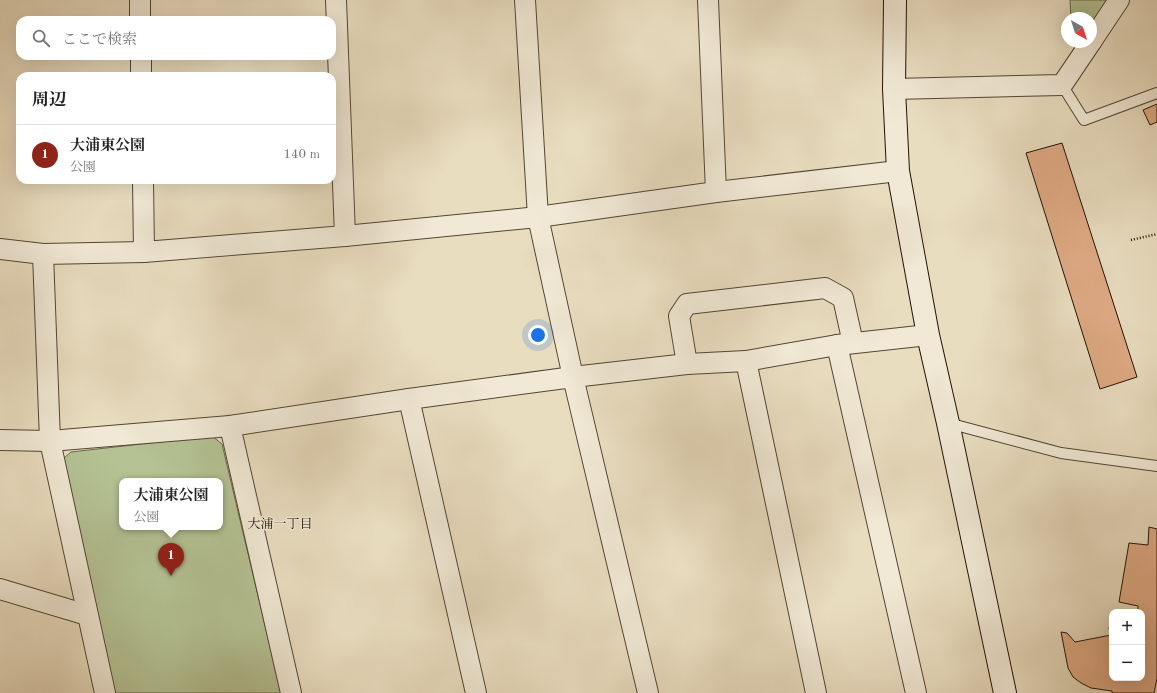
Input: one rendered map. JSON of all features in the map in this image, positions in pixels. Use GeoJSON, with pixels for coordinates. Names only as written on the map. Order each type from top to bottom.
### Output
{"type":"FeatureCollection","features":[{"type":"Feature","properties":{"kind":"street"},"geometry":{"type":"LineString","coordinates":[[140,0],[140,16]]}},
{"type":"Feature","properties":{"kind":"street"},"geometry":{"type":"LineString","coordinates":[[336,0],[345,236]]}},
{"type":"Feature","properties":{"kind":"street"},"geometry":{"type":"LineString","coordinates":[[525,0],[538,217],[573,377],[648,693]]}},
{"type":"Feature","properties":{"kind":"street"},"geometry":{"type":"LineString","coordinates":[[708,0],[716,192]]}},
{"type":"Feature","properties":{"kind":"street"},"geometry":{"type":"LineString","coordinates":[[895,0],[894,88],[898,171],[928,335],[1005,693]]}},
{"type":"Feature","properties":{"kind":"street"},"geometry":{"type":"LineString","coordinates":[[1097,33],[1119,0]]}},
{"type":"Feature","properties":{"kind":"street"},"geometry":{"type":"LineString","coordinates":[[894,88],[1062,85],[1087,48]]}},
{"type":"Feature","properties":{"kind":"street"},"geometry":{"type":"LineString","coordinates":[[141,60],[141,72]]}},
{"type":"Feature","properties":{"kind":"street"},"geometry":{"type":"LineString","coordinates":[[0,249],[43,254],[144,252],[345,236],[538,217],[716,192],[898,171]]}},
{"type":"Feature","properties":{"kind":"street"},"geometry":{"type":"LineString","coordinates":[[143,184],[144,252]]}},
{"type":"Feature","properties":{"kind":"street"},"geometry":{"type":"LineString","coordinates":[[43,254],[50,441],[105,693]]}},
{"type":"Feature","properties":{"kind":"street"},"geometry":{"type":"LineString","coordinates":[[687,364],[679,316],[687,304],[825,288],[843,298],[845,344],[916,693]]}},
{"type":"Feature","properties":{"kind":"street"},"geometry":{"type":"LineString","coordinates":[[0,440],[50,441],[230,426],[409,399],[573,377],[687,364],[746,361],[845,344],[928,335]]}},
{"type":"Feature","properties":{"kind":"street"},"geometry":{"type":"LineString","coordinates":[[746,361],[816,693]]}},
{"type":"Feature","properties":{"kind":"street"},"geometry":{"type":"LineString","coordinates":[[409,399],[476,693]]}},
{"type":"Feature","properties":{"kind":"street"},"geometry":{"type":"LineString","coordinates":[[230,426],[291,693]]}},
{"type":"Feature","properties":{"kind":"street"},"geometry":{"type":"LineString","coordinates":[[0,589],[88,615]]}},
{"type":"Feature","properties":{"kind":"lane"},"geometry":{"type":"LineString","coordinates":[[1062,85],[1084,120],[1157,93]]}},
{"type":"Feature","properties":{"kind":"lane"},"geometry":{"type":"LineString","coordinates":[[948,423],[1061,452],[1157,466]]}},
{"type":"Feature","properties":{"kind":"path"},"geometry":{"type":"LineString","coordinates":[[1131,240],[1157,234]]}},
{"type":"Feature","properties":{"kind":"green space"},"geometry":{"type":"Polygon","coordinates":[[[1070,0],[1108,0],[1097,16],[1097,12],[1071,12],[1070,0]]]}},
{"type":"Feature","properties":{"kind":"green space"},"geometry":{"type":"Polygon","coordinates":[[[212,436],[222,444],[281,693],[113,693],[64,458],[71,452],[212,436]]]}},
{"type":"Feature","properties":{"kind":"building"},"geometry":{"type":"Polygon","coordinates":[[[1157,104],[1157,122],[1150,125],[1143,110],[1157,104]]]}},
{"type":"Feature","properties":{"kind":"building"},"geometry":{"type":"Polygon","coordinates":[[[1062,143],[1137,377],[1100,389],[1026,153],[1062,143]]]}},
{"type":"Feature","properties":{"kind":"building"},"geometry":{"type":"Polygon","coordinates":[[[1149,527],[1157,529],[1157,678],[1154,693],[1112,693],[1112,691],[1091,688],[1073,677],[1068,668],[1061,632],[1067,633],[1075,642],[1109,635],[1109,681],[1145,681],[1145,609],[1138,609],[1138,606],[1119,602],[1129,543],[1148,545],[1149,527]]]}},
{"type":"Feature","properties":{"kind":"place","name":"大浦東公園"},"geometry":{"type":"Point","coordinates":[171,576]}},
{"type":"Feature","properties":{"kind":"district","name":"大浦一丁目"},"geometry":{"type":"Point","coordinates":[280,523]}}]}
